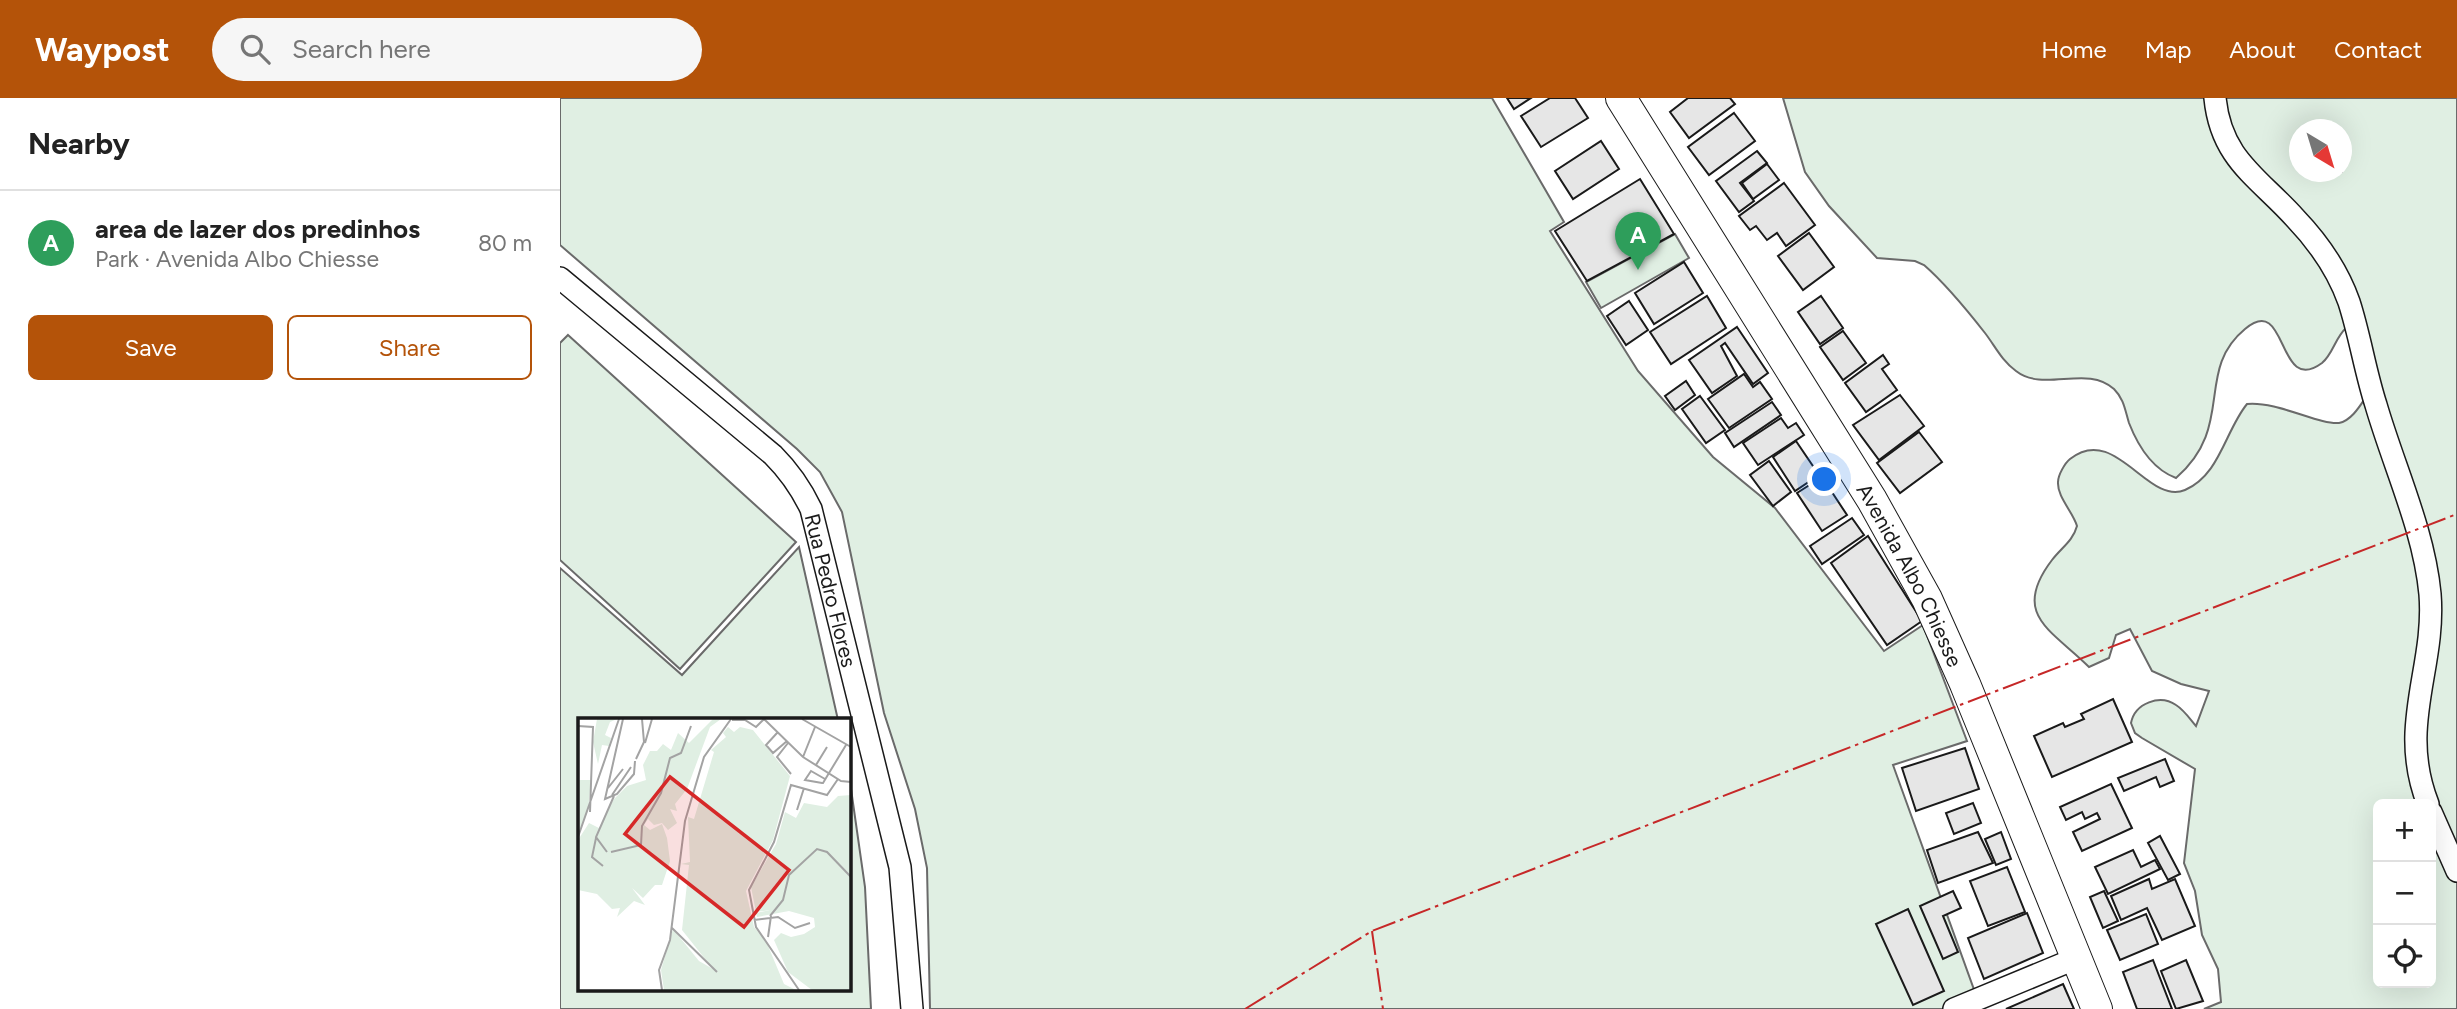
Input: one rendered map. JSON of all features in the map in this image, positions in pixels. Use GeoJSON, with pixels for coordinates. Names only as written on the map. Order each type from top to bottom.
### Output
{"type":"FeatureCollection","features":[{"type":"Feature","properties":{"kind":"street","name":"Avenida Albo Chiesse"},"geometry":{"type":"LineString","coordinates":[[1621,98],[1872,500],[1927,599],[1965,684],[2097,1009]]}},
{"type":"Feature","properties":{"kind":"street"},"geometry":{"type":"LineString","coordinates":[[2215,98],[2220,127],[2236,159],[2295,217],[2331,264],[2355,322],[2375,405],[2410,510],[2430,592],[2429,632],[2416,726],[2418,776],[2426,799]]}},
{"type":"Feature","properties":{"kind":"street","name":"Rua Pedro Flores"},"geometry":{"type":"LineString","coordinates":[[560,278],[773,455],[788,470],[804,494],[811,509],[900,867],[912,1009]]}},
{"type":"Feature","properties":{"kind":"street"},"geometry":{"type":"LineString","coordinates":[[2436,823],[2457,871]]}},
{"type":"Feature","properties":{"kind":"street"},"geometry":{"type":"LineString","coordinates":[[1954,1009],[2077,958]]}},
{"type":"Feature","properties":{"kind":"green space"},"geometry":{"type":"Polygon","coordinates":[[[560,98],[1492,98],[1564,222],[1550,231],[1638,371],[1713,457],[1775,508],[1884,651],[1923,625],[1967,741],[1893,765],[1981,1009],[930,1009],[927,868],[915,809],[884,713],[842,512],[820,472],[797,449],[560,245],[560,98]]]}},
{"type":"Feature","properties":{"kind":"green space"},"geometry":{"type":"Polygon","coordinates":[[[1783,98],[2457,98],[2457,1009],[2204,1009],[2221,1002],[2218,969],[2202,935],[2195,891],[2184,863],[2195,769],[2135,733],[2131,723],[2137,710],[2149,702],[2163,700],[2179,707],[2196,726],[2209,691],[2181,684],[2152,671],[2130,629],[2116,635],[2109,658],[2089,667],[2050,631],[2035,608],[2035,595],[2040,579],[2073,536],[2077,526],[2058,488],[2060,473],[2070,459],[2086,451],[2102,451],[2116,457],[2158,487],[2171,492],[2185,490],[2206,474],[2247,404],[2271,406],[2331,423],[2343,422],[2355,413],[2366,397],[2346,328],[2326,359],[2307,370],[2297,367],[2269,323],[2259,321],[2245,329],[2230,345],[2221,363],[2205,439],[2194,458],[2176,478],[2153,463],[2141,448],[2122,401],[2114,389],[2091,379],[2039,380],[2016,371],[1949,289],[1924,265],[1915,261],[1877,258],[1829,206],[1805,172],[1783,98]]]}},
{"type":"Feature","properties":{"kind":"green space"},"geometry":{"type":"Polygon","coordinates":[[[1675,234],[1689,258],[1601,308],[1586,282],[1675,234]]]}},
{"type":"Feature","properties":{"kind":"green space"},"geometry":{"type":"Polygon","coordinates":[[[568,335],[796,542],[680,669],[560,560],[560,343],[568,335]]]}},
{"type":"Feature","properties":{"kind":"green space"},"geometry":{"type":"Polygon","coordinates":[[[799,547],[838,718],[578,718],[578,992],[850,992],[850,782],[865,887],[871,1009],[560,1009],[560,568],[682,675],[799,547]]]}},
{"type":"Feature","properties":{"kind":"building"},"geometry":{"type":"Polygon","coordinates":[[[1507,98],[1531,98],[1514,109],[1507,98]]]}},
{"type":"Feature","properties":{"kind":"building"},"geometry":{"type":"Polygon","coordinates":[[[1550,98],[1575,98],[1588,118],[1541,147],[1521,116],[1550,98]]]}},
{"type":"Feature","properties":{"kind":"building"},"geometry":{"type":"Polygon","coordinates":[[[1688,98],[1730,98],[1735,104],[1689,138],[1670,112],[1688,98]]]}},
{"type":"Feature","properties":{"kind":"building"},"geometry":{"type":"Polygon","coordinates":[[[1734,113],[1755,141],[1709,175],[1688,147],[1734,113]]]}},
{"type":"Feature","properties":{"kind":"building"},"geometry":{"type":"Polygon","coordinates":[[[1601,141],[1619,169],[1573,199],[1555,171],[1601,141]]]}},
{"type":"Feature","properties":{"kind":"building"},"geometry":{"type":"Polygon","coordinates":[[[1757,151],[1767,163],[1740,183],[1754,201],[1739,212],[1716,181],[1757,151]]]}},
{"type":"Feature","properties":{"kind":"building"},"geometry":{"type":"Polygon","coordinates":[[[1767,164],[1779,180],[1753,199],[1742,183],[1767,164]]]}},
{"type":"Feature","properties":{"kind":"building"},"geometry":{"type":"Polygon","coordinates":[[[1640,179],[1674,234],[1587,281],[1555,231],[1640,179]]]}},
{"type":"Feature","properties":{"kind":"building"},"geometry":{"type":"Polygon","coordinates":[[[1784,183],[1815,225],[1786,246],[1777,233],[1767,240],[1756,226],[1750,230],[1739,216],[1784,183]]]}},
{"type":"Feature","properties":{"kind":"building"},"geometry":{"type":"Polygon","coordinates":[[[1809,233],[1834,267],[1803,290],[1778,256],[1809,233]]]}},
{"type":"Feature","properties":{"kind":"building"},"geometry":{"type":"Polygon","coordinates":[[[1684,262],[1703,293],[1654,324],[1635,293],[1684,262]]]}},
{"type":"Feature","properties":{"kind":"building"},"geometry":{"type":"Polygon","coordinates":[[[1707,296],[1726,328],[1671,364],[1650,332],[1707,296]]]}},
{"type":"Feature","properties":{"kind":"building"},"geometry":{"type":"Polygon","coordinates":[[[1821,296],[1843,328],[1820,344],[1798,312],[1821,296]]]}},
{"type":"Feature","properties":{"kind":"building"},"geometry":{"type":"Polygon","coordinates":[[[1629,301],[1648,330],[1626,345],[1607,316],[1629,301]]]}},
{"type":"Feature","properties":{"kind":"building"},"geometry":{"type":"Polygon","coordinates":[[[1737,327],[1768,373],[1753,384],[1725,343],[1721,346],[1737,376],[1712,393],[1689,360],[1737,327]]]}},
{"type":"Feature","properties":{"kind":"building"},"geometry":{"type":"Polygon","coordinates":[[[1843,331],[1866,363],[1843,380],[1820,347],[1843,331]]]}},
{"type":"Feature","properties":{"kind":"building"},"geometry":{"type":"Polygon","coordinates":[[[1883,355],[1889,364],[1882,369],[1897,390],[1866,412],[1845,383],[1883,355]]]}},
{"type":"Feature","properties":{"kind":"building"},"geometry":{"type":"Polygon","coordinates":[[[1744,374],[1753,387],[1760,382],[1772,399],[1729,428],[1708,399],[1744,374]]]}},
{"type":"Feature","properties":{"kind":"building"},"geometry":{"type":"Polygon","coordinates":[[[1686,381],[1695,395],[1675,410],[1665,396],[1686,381]]]}},
{"type":"Feature","properties":{"kind":"building"},"geometry":{"type":"Polygon","coordinates":[[[1900,395],[1924,426],[1879,460],[1853,425],[1900,395]]]}},
{"type":"Feature","properties":{"kind":"building"},"geometry":{"type":"Polygon","coordinates":[[[1700,396],[1725,430],[1706,443],[1682,409],[1700,396]]]}},
{"type":"Feature","properties":{"kind":"building"},"geometry":{"type":"Polygon","coordinates":[[[1772,402],[1781,415],[1734,447],[1725,433],[1772,402]]]}},
{"type":"Feature","properties":{"kind":"building"},"geometry":{"type":"Polygon","coordinates":[[[1781,418],[1788,428],[1796,423],[1804,435],[1758,465],[1743,443],[1781,418]]]}},
{"type":"Feature","properties":{"kind":"building"},"geometry":{"type":"Polygon","coordinates":[[[1919,432],[1942,462],[1900,493],[1877,463],[1919,432]]]}},
{"type":"Feature","properties":{"kind":"building"},"geometry":{"type":"Polygon","coordinates":[[[1796,441],[1819,475],[1795,491],[1773,457],[1796,441]]]}},
{"type":"Feature","properties":{"kind":"building"},"geometry":{"type":"Polygon","coordinates":[[[1769,461],[1791,492],[1773,506],[1750,475],[1769,461]]]}},
{"type":"Feature","properties":{"kind":"building"},"geometry":{"type":"Polygon","coordinates":[[[1822,477],[1847,515],[1822,531],[1797,493],[1822,477]]]}},
{"type":"Feature","properties":{"kind":"building"},"geometry":{"type":"Polygon","coordinates":[[[1852,518],[1864,535],[1822,564],[1810,546],[1852,518]]]}},
{"type":"Feature","properties":{"kind":"building"},"geometry":{"type":"Polygon","coordinates":[[[1868,536],[1922,621],[1887,645],[1831,563],[1868,536]]]}},
{"type":"Feature","properties":{"kind":"building"},"geometry":{"type":"Polygon","coordinates":[[[2113,699],[2132,742],[2052,777],[2034,736],[2063,723],[2065,727],[2084,719],[2081,714],[2113,699]]]}},
{"type":"Feature","properties":{"kind":"building"},"geometry":{"type":"Polygon","coordinates":[[[1965,748],[1979,789],[1916,811],[1902,768],[1965,748]]]}},
{"type":"Feature","properties":{"kind":"building"},"geometry":{"type":"Polygon","coordinates":[[[2165,759],[2174,781],[2160,787],[2156,777],[2124,791],[2118,778],[2165,759]]]}},
{"type":"Feature","properties":{"kind":"building"},"geometry":{"type":"Polygon","coordinates":[[[2111,784],[2132,828],[2082,851],[2073,832],[2100,819],[2097,813],[2085,819],[2082,812],[2066,820],[2060,807],[2111,784]]]}},
{"type":"Feature","properties":{"kind":"building"},"geometry":{"type":"Polygon","coordinates":[[[1973,803],[1981,823],[1954,834],[1946,813],[1973,803]]]}},
{"type":"Feature","properties":{"kind":"building"},"geometry":{"type":"Polygon","coordinates":[[[1978,832],[1993,863],[1938,883],[1927,850],[1978,832]]]}},
{"type":"Feature","properties":{"kind":"building"},"geometry":{"type":"Polygon","coordinates":[[[2001,832],[2011,859],[1996,865],[1985,839],[2001,832]]]}},
{"type":"Feature","properties":{"kind":"building"},"geometry":{"type":"Polygon","coordinates":[[[2160,836],[2180,874],[2168,880],[2148,843],[2160,836]]]}},
{"type":"Feature","properties":{"kind":"building"},"geometry":{"type":"Polygon","coordinates":[[[2133,850],[2141,867],[2155,860],[2160,869],[2108,894],[2095,867],[2133,850]]]}},
{"type":"Feature","properties":{"kind":"building"},"geometry":{"type":"Polygon","coordinates":[[[2007,867],[2025,912],[1988,926],[1970,881],[2007,867]]]}},
{"type":"Feature","properties":{"kind":"building"},"geometry":{"type":"Polygon","coordinates":[[[2149,879],[2152,889],[2175,879],[2195,926],[2162,940],[2147,908],[2121,920],[2111,896],[2149,879]]]}},
{"type":"Feature","properties":{"kind":"building"},"geometry":{"type":"Polygon","coordinates":[[[1953,891],[1961,908],[1943,916],[1958,952],[1943,959],[1920,906],[1953,891]]]}},
{"type":"Feature","properties":{"kind":"building"},"geometry":{"type":"Polygon","coordinates":[[[2104,891],[2118,921],[2103,928],[2090,897],[2104,891]]]}},
{"type":"Feature","properties":{"kind":"building"},"geometry":{"type":"Polygon","coordinates":[[[1908,909],[1944,991],[1913,1005],[1876,924],[1908,909]]]}},
{"type":"Feature","properties":{"kind":"building"},"geometry":{"type":"Polygon","coordinates":[[[2027,913],[2043,953],[1984,979],[1968,938],[2027,913]]]}},
{"type":"Feature","properties":{"kind":"building"},"geometry":{"type":"Polygon","coordinates":[[[2146,914],[2158,944],[2120,960],[2107,930],[2146,914]]]}},
{"type":"Feature","properties":{"kind":"building"},"geometry":{"type":"Polygon","coordinates":[[[2153,960],[2172,1009],[2137,1009],[2123,972],[2153,960]]]}},
{"type":"Feature","properties":{"kind":"building"},"geometry":{"type":"Polygon","coordinates":[[[2186,960],[2203,1001],[2176,1009],[2161,971],[2186,960]]]}},
{"type":"Feature","properties":{"kind":"building"},"geometry":{"type":"Polygon","coordinates":[[[2063,984],[2074,1009],[2006,1009],[2063,984]]]}},
{"type":"Feature","properties":{"kind":"power"},"geometry":{"type":"LineString","coordinates":[[1245,1009],[1372,931],[2457,514]]}},
{"type":"Feature","properties":{"kind":"power"},"geometry":{"type":"LineString","coordinates":[[1372,931],[1383,1009]]}},
{"type":"Feature","properties":{"kind":"place","name":"area de lazer dos predinhos"},"geometry":{"type":"Point","coordinates":[1638,270]}}]}
